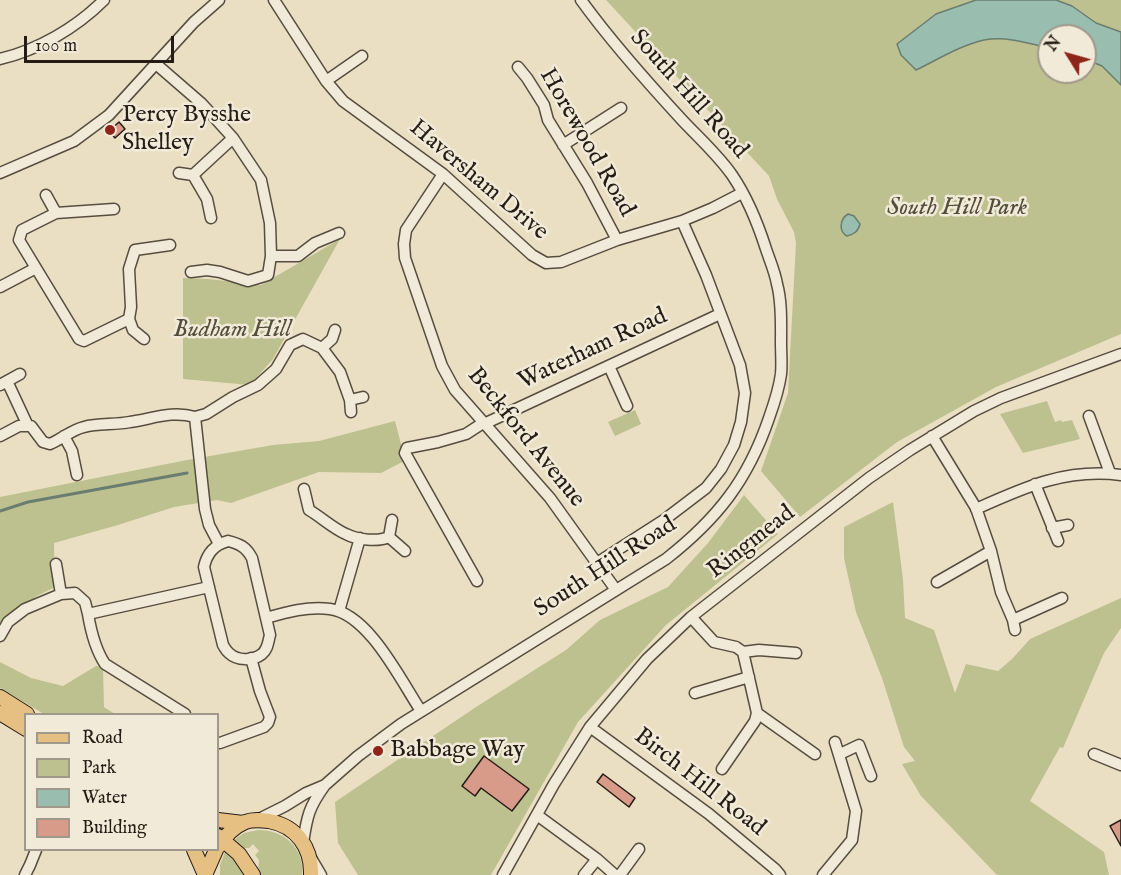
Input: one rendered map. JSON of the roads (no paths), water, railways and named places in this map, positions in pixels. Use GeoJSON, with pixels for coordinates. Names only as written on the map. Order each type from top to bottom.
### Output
{"type":"FeatureCollection","features":[{"type":"Feature","properties":{"kind":"main road"},"geometry":{"type":"LineString","coordinates":[[0,697],[25,713]]}},
{"type":"Feature","properties":{"kind":"main road"},"geometry":{"type":"LineString","coordinates":[[0,713],[24,728]]}},
{"type":"Feature","properties":{"kind":"main road"},"geometry":{"type":"LineString","coordinates":[[219,820],[272,822],[283,825],[303,843],[310,856],[311,875]]}},
{"type":"Feature","properties":{"kind":"main road"},"geometry":{"type":"LineString","coordinates":[[219,842],[233,828],[250,821]]}},
{"type":"Feature","properties":{"kind":"main road"},"geometry":{"type":"LineString","coordinates":[[219,844],[239,854],[253,875]]}},
{"type":"Feature","properties":{"kind":"main road"},"geometry":{"type":"LineString","coordinates":[[195,851],[205,875]]}},
{"type":"Feature","properties":{"kind":"main road"},"geometry":{"type":"LineString","coordinates":[[205,875],[215,851]]}},
{"type":"Feature","properties":{"kind":"street"},"geometry":{"type":"LineString","coordinates":[[0,59],[27,50],[66,30],[90,14],[104,0]]}},
{"type":"Feature","properties":{"kind":"street"},"geometry":{"type":"LineString","coordinates":[[0,173],[74,141],[108,115],[194,22],[219,0]]}},
{"type":"Feature","properties":{"kind":"street","name":"Haversham Drive"},"geometry":{"type":"LineString","coordinates":[[274,0],[326,81],[343,100],[443,174],[532,255],[546,263],[561,262],[617,240],[682,221],[742,193]]}},
{"type":"Feature","properties":{"kind":"street","name":"South Hill Road"},"geometry":{"type":"LineString","coordinates":[[250,821],[325,785],[358,756],[401,724],[666,559],[690,540],[729,498],[743,477],[763,436],[781,376],[778,285],[764,241],[742,193],[721,160],[609,37],[581,0]]}},
{"type":"Feature","properties":{"kind":"street"},"geometry":{"type":"LineString","coordinates":[[326,81],[362,56]]}},
{"type":"Feature","properties":{"kind":"street"},"geometry":{"type":"LineString","coordinates":[[156,64],[201,103],[233,138],[261,180],[270,223],[271,256],[268,275],[248,281],[207,270],[191,272]]}},
{"type":"Feature","properties":{"kind":"street","name":"Horewood Road"},"geometry":{"type":"LineString","coordinates":[[518,67],[544,105],[548,120],[587,183],[617,240]]}},
{"type":"Feature","properties":{"kind":"street"},"geometry":{"type":"LineString","coordinates":[[564,145],[621,108]]}},
{"type":"Feature","properties":{"kind":"street"},"geometry":{"type":"LineString","coordinates":[[193,175],[233,138]]}},
{"type":"Feature","properties":{"kind":"street"},"geometry":{"type":"LineString","coordinates":[[178,173],[193,175]]}},
{"type":"Feature","properties":{"kind":"street","name":"Beckford Avenue"},"geometry":{"type":"LineString","coordinates":[[443,174],[406,230],[404,244],[405,258],[442,366],[455,390],[550,498],[616,590]]}},
{"type":"Feature","properties":{"kind":"street"},"geometry":{"type":"LineString","coordinates":[[193,175],[207,199],[211,218]]}},
{"type":"Feature","properties":{"kind":"street"},"geometry":{"type":"LineString","coordinates":[[46,195],[56,213]]}},
{"type":"Feature","properties":{"kind":"street"},"geometry":{"type":"LineString","coordinates":[[114,209],[56,213],[22,230],[19,240],[79,339],[87,340],[129,319]]}},
{"type":"Feature","properties":{"kind":"street"},"geometry":{"type":"LineString","coordinates":[[597,563],[664,520],[705,488],[721,469],[734,445],[741,422],[745,393],[740,365],[706,275],[682,221]]}},
{"type":"Feature","properties":{"kind":"street"},"geometry":{"type":"LineString","coordinates":[[271,256],[298,256],[315,243],[339,233]]}},
{"type":"Feature","properties":{"kind":"street"},"geometry":{"type":"LineString","coordinates":[[144,339],[133,330],[129,319],[131,307],[129,269],[135,250],[170,245]]}},
{"type":"Feature","properties":{"kind":"street"},"geometry":{"type":"LineString","coordinates":[[0,287],[36,268]]}},
{"type":"Feature","properties":{"kind":"street","name":"Waterham Road"},"geometry":{"type":"LineString","coordinates":[[477,581],[405,453],[407,448],[466,434],[483,423],[720,314]]}},
{"type":"Feature","properties":{"kind":"street"},"geometry":{"type":"LineString","coordinates":[[322,348],[332,339],[334,330]]}},
{"type":"Feature","properties":{"kind":"street"},"geometry":{"type":"LineString","coordinates":[[0,436],[19,426],[28,426],[34,428],[45,443],[54,443],[87,426],[130,423],[170,414],[186,414],[195,417],[206,414],[258,385],[276,369],[290,345],[303,339],[322,348],[340,372],[350,400],[351,412]]}},
{"type":"Feature","properties":{"kind":"street","name":"Ringmead"},"geometry":{"type":"LineString","coordinates":[[503,875],[554,784],[590,727],[647,659],[691,617],[869,478],[932,436],[1001,398],[1121,354]]}},
{"type":"Feature","properties":{"kind":"street"},"geometry":{"type":"LineString","coordinates":[[609,366],[627,406]]}},
{"type":"Feature","properties":{"kind":"street"},"geometry":{"type":"LineString","coordinates":[[20,374],[3,383],[28,426]]}},
{"type":"Feature","properties":{"kind":"street"},"geometry":{"type":"LineString","coordinates":[[350,400],[363,397]]}},
{"type":"Feature","properties":{"kind":"street"},"geometry":{"type":"LineString","coordinates":[[976,509],[1021,488],[1066,476],[1115,474],[1089,416]]}},
{"type":"Feature","properties":{"kind":"street"},"geometry":{"type":"LineString","coordinates":[[195,417],[205,508],[209,525],[219,544]]}},
{"type":"Feature","properties":{"kind":"street"},"geometry":{"type":"LineString","coordinates":[[64,436],[72,451],[77,475]]}},
{"type":"Feature","properties":{"kind":"street"},"geometry":{"type":"LineString","coordinates":[[932,436],[976,509],[991,551],[1001,592],[1014,625],[1062,598]]}},
{"type":"Feature","properties":{"kind":"street"},"geometry":{"type":"LineString","coordinates":[[1035,484],[1058,541]]}},
{"type":"Feature","properties":{"kind":"street"},"geometry":{"type":"LineString","coordinates":[[304,489],[309,510],[346,535],[383,540],[389,537]]}},
{"type":"Feature","properties":{"kind":"street"},"geometry":{"type":"LineString","coordinates":[[389,537],[392,520]]}},
{"type":"Feature","properties":{"kind":"street"},"geometry":{"type":"LineString","coordinates":[[1052,528],[1068,525]]}},
{"type":"Feature","properties":{"kind":"street"},"geometry":{"type":"LineString","coordinates":[[389,537],[405,551]]}},
{"type":"Feature","properties":{"kind":"street"},"geometry":{"type":"LineString","coordinates":[[339,611],[360,538]]}},
{"type":"Feature","properties":{"kind":"street"},"geometry":{"type":"LineString","coordinates":[[228,541],[238,543],[246,549],[252,558],[270,635],[267,647],[261,655],[241,660],[230,655],[223,645],[209,587],[204,567],[211,550],[228,541]]}},
{"type":"Feature","properties":{"kind":"street"},"geometry":{"type":"LineString","coordinates":[[937,582],[991,551]]}},
{"type":"Feature","properties":{"kind":"street"},"geometry":{"type":"LineString","coordinates":[[56,564],[61,594]]}},
{"type":"Feature","properties":{"kind":"street"},"geometry":{"type":"LineString","coordinates":[[88,614],[209,587]]}},
{"type":"Feature","properties":{"kind":"street"},"geometry":{"type":"LineString","coordinates":[[0,636],[8,622],[25,609],[61,594],[75,593],[85,602],[91,635],[105,664],[183,713]]}},
{"type":"Feature","properties":{"kind":"street"},"geometry":{"type":"LineString","coordinates":[[266,618],[302,609],[339,611],[362,625],[377,642],[421,711]]}},
{"type":"Feature","properties":{"kind":"street"},"geometry":{"type":"LineString","coordinates":[[691,617],[714,642],[736,647],[743,652],[757,713],[755,721],[722,769]]}},
{"type":"Feature","properties":{"kind":"street"},"geometry":{"type":"LineString","coordinates":[[743,652],[759,650],[795,653]]}},
{"type":"Feature","properties":{"kind":"street"},"geometry":{"type":"LineString","coordinates":[[219,743],[264,727],[268,723],[270,717],[251,658]]}},
{"type":"Feature","properties":{"kind":"street"},"geometry":{"type":"LineString","coordinates":[[695,693],[749,677]]}},
{"type":"Feature","properties":{"kind":"street"},"geometry":{"type":"LineString","coordinates":[[757,713],[815,754]]}},
{"type":"Feature","properties":{"kind":"street","name":"Birch Hill Road"},"geometry":{"type":"LineString","coordinates":[[590,727],[709,814],[780,875]]}},
{"type":"Feature","properties":{"kind":"street"},"geometry":{"type":"LineString","coordinates":[[823,875],[852,840],[856,812],[836,742]]}},
{"type":"Feature","properties":{"kind":"street"},"geometry":{"type":"LineString","coordinates":[[840,754],[859,745],[871,776]]}},
{"type":"Feature","properties":{"kind":"street"},"geometry":{"type":"LineString","coordinates":[[1094,754],[1121,765]]}},
{"type":"Feature","properties":{"kind":"street"},"geometry":{"type":"LineString","coordinates":[[303,843],[307,816],[325,785]]}},
{"type":"Feature","properties":{"kind":"street"},"geometry":{"type":"LineString","coordinates":[[537,815],[615,875]]}},
{"type":"Feature","properties":{"kind":"street"},"geometry":{"type":"LineString","coordinates":[[620,875],[639,849]]}},
{"type":"Feature","properties":{"kind":"street"},"geometry":{"type":"LineString","coordinates":[[25,875],[35,851]]}},
{"type":"Feature","properties":{"kind":"street"},"geometry":{"type":"LineString","coordinates":[[310,856],[321,875]]}},
{"type":"Feature","properties":{"kind":"street"},"geometry":{"type":"LineString","coordinates":[[584,875],[597,859]]}},
{"type":"Feature","properties":{"kind":"water"},"geometry":{"type":"Polygon","coordinates":[[[976,0],[1056,0],[1072,6],[1096,23],[1121,32],[1121,85],[1097,64],[1097,24],[1037,24],[1037,45],[1009,39],[984,40],[958,49],[916,70],[901,55],[897,44],[936,14],[976,0]]]}},
{"type":"Feature","properties":{"kind":"water"},"geometry":{"type":"Polygon","coordinates":[[[848,214],[854,216],[860,224],[855,232],[847,236],[842,231],[841,225],[848,214]]]}},
{"type":"Feature","properties":{"kind":"waterway"},"geometry":{"type":"LineString","coordinates":[[0,511],[28,502],[187,473]]}},
{"type":"Feature","properties":{"kind":"place","name":"Percy Bysshe Shelley"},"geometry":{"type":"Point","coordinates":[110,130]}},
{"type":"Feature","properties":{"kind":"place","name":"Babbage Way"},"geometry":{"type":"Point","coordinates":[378,751]}},
{"type":"Feature","properties":{"kind":"park label","name":"South Hill Park"},"geometry":{"type":"Point","coordinates":[957,209]}},
{"type":"Feature","properties":{"kind":"park label","name":"Budham Hill"},"geometry":{"type":"Point","coordinates":[232,331]}}]}
